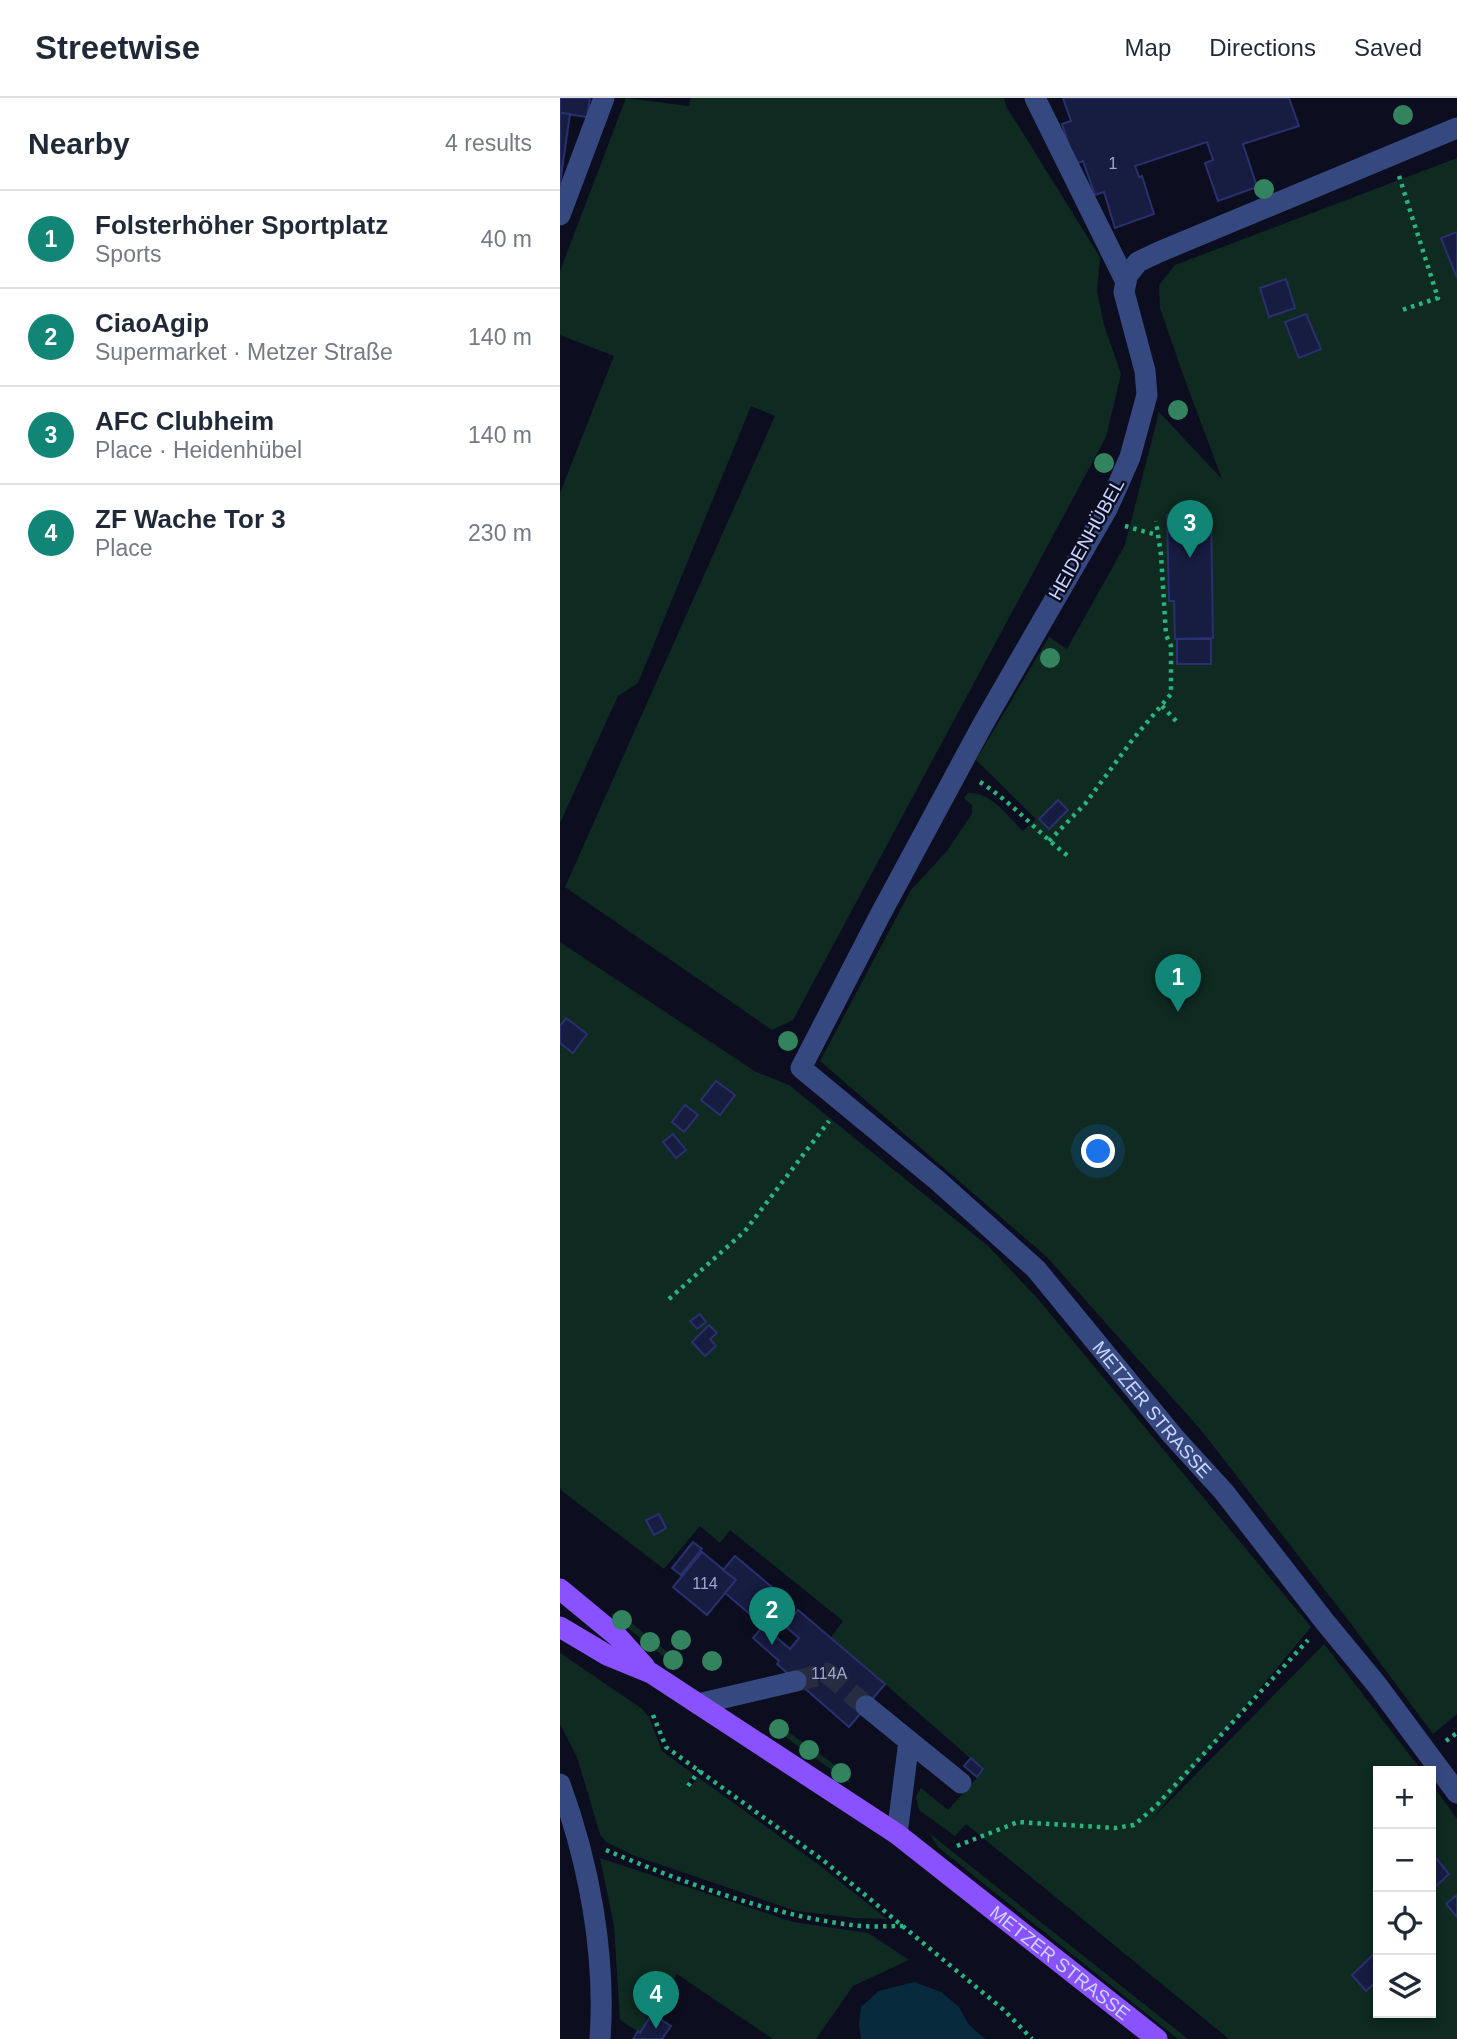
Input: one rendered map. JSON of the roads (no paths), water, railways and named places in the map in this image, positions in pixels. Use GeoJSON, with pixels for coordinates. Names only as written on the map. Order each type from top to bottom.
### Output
{"type":"FeatureCollection","features":[{"type":"Feature","properties":{"kind":"main road","name":"METZER STRASSE"},"geometry":{"type":"LineString","coordinates":[[560,1589],[618,1637],[651,1674]]}},
{"type":"Feature","properties":{"kind":"main road","name":"METZER STRASSE"},"geometry":{"type":"LineString","coordinates":[[560,1627],[607,1655],[651,1674],[897,1834],[1157,2039]]}},
{"type":"Feature","properties":{"kind":"street"},"geometry":{"type":"LineString","coordinates":[[560,215],[604,98]]}},
{"type":"Feature","properties":{"kind":"street","name":"HEIDENHÜBEL"},"geometry":{"type":"LineString","coordinates":[[801,1068],[958,769],[1101,519],[1130,457],[1147,395],[1145,371],[1124,292],[1126,282],[1035,98]]}},
{"type":"Feature","properties":{"kind":"street"},"geometry":{"type":"LineString","coordinates":[[1126,282],[1138,262],[1457,128]]}},
{"type":"Feature","properties":{"kind":"street","name":"METZER STRASSE"},"geometry":{"type":"LineString","coordinates":[[801,1068],[938,1181],[1036,1269],[1172,1436],[1224,1492],[1377,1685],[1457,1793]]}},
{"type":"Feature","properties":{"kind":"street"},"geometry":{"type":"LineString","coordinates":[[698,1704],[796,1681]]}},
{"type":"Feature","properties":{"kind":"street"},"geometry":{"type":"LineString","coordinates":[[866,1706],[961,1783]]}},
{"type":"Feature","properties":{"kind":"street"},"geometry":{"type":"LineString","coordinates":[[897,1834],[909,1741]]}},
{"type":"Feature","properties":{"kind":"street"},"geometry":{"type":"LineString","coordinates":[[560,1784],[581,1849],[598,1952],[600,2039]]}},
{"type":"Feature","properties":{"kind":"water"},"geometry":{"type":"Polygon","coordinates":[[[914,1982],[941,1992],[959,2007],[968,2024],[985,2039],[861,2039],[861,2007],[879,1991],[914,1982]]]}},
{"type":"Feature","properties":{"kind":"tunnel"},"geometry":{"type":"LineString","coordinates":[[796,1681],[827,1673],[866,1706]]}},
{"type":"Feature","properties":{"kind":"place","name":"AFC Clubheim"},"geometry":{"type":"Point","coordinates":[1190,558]}},
{"type":"Feature","properties":{"kind":"place","name":"Folsterhöher Sportplatz"},"geometry":{"type":"Point","coordinates":[1178,1012]}},
{"type":"Feature","properties":{"kind":"place","name":"CiaoAgip"},"geometry":{"type":"Point","coordinates":[772,1645]}},
{"type":"Feature","properties":{"kind":"place","name":"ZF Wache Tor 3"},"geometry":{"type":"Point","coordinates":[656,2029]}}]}
